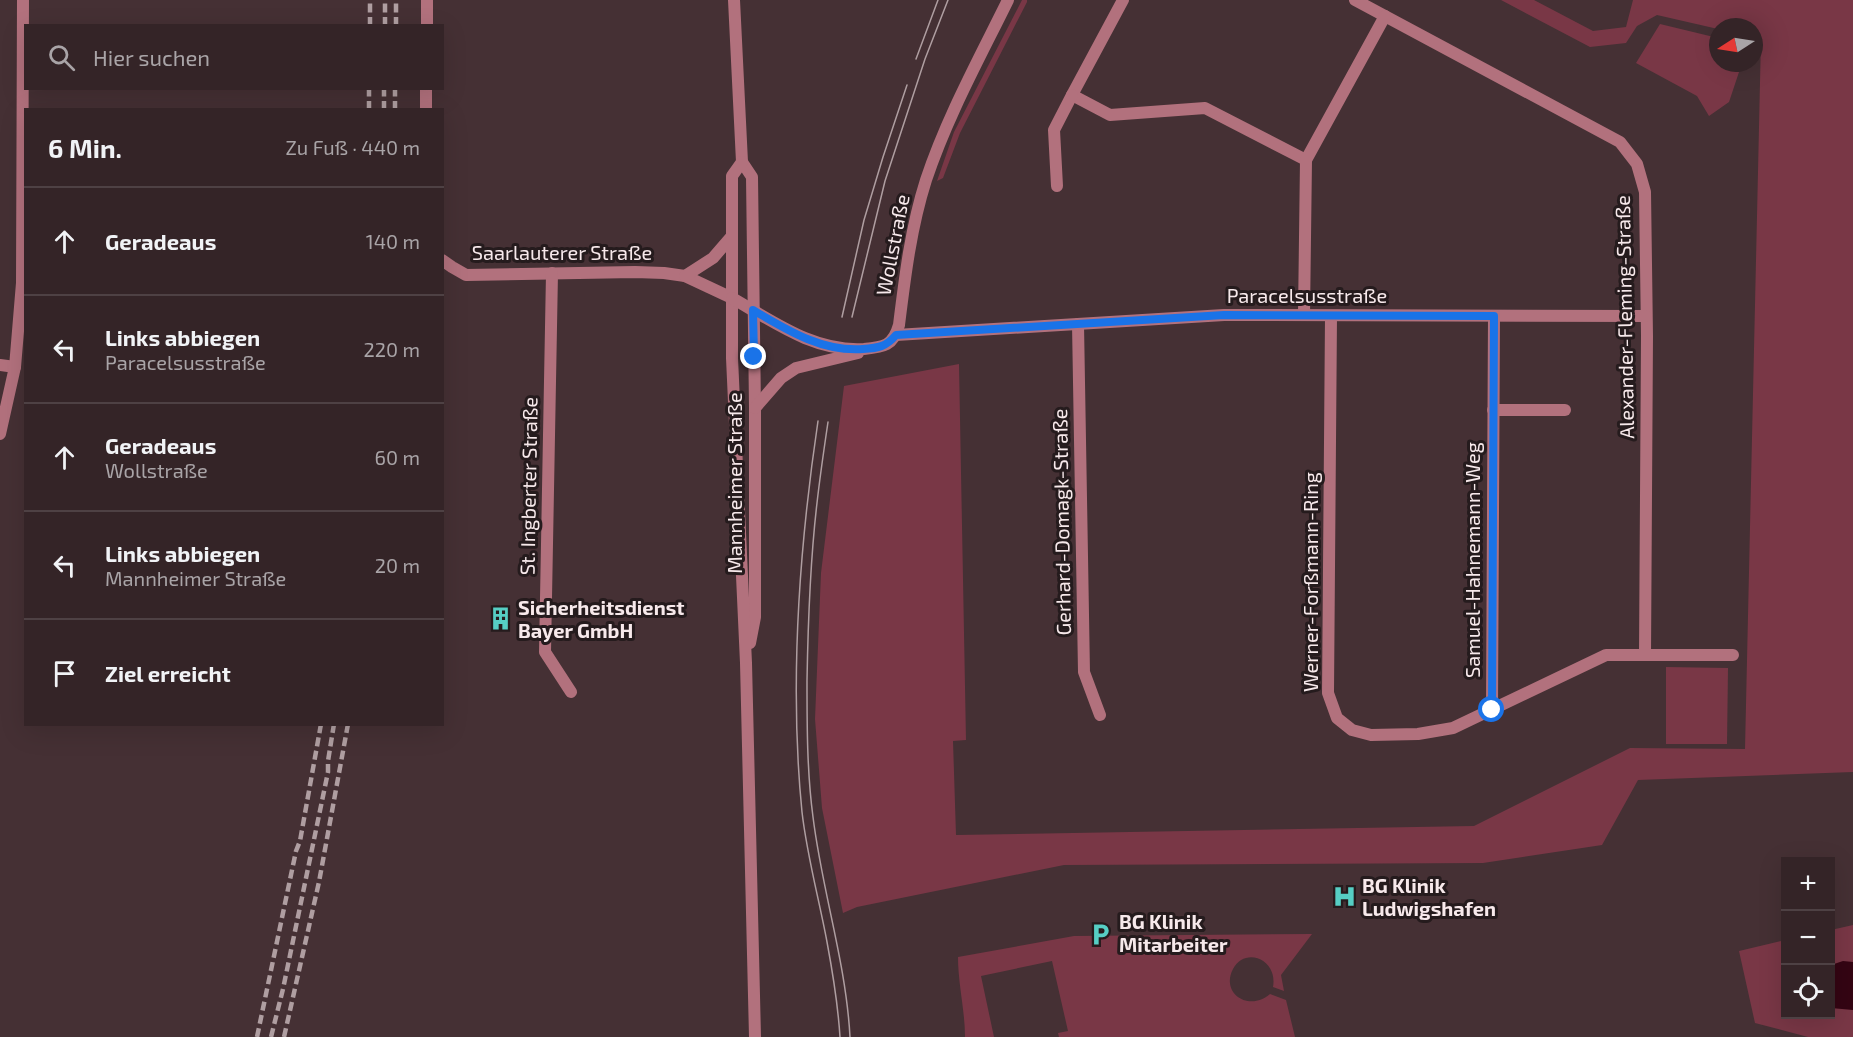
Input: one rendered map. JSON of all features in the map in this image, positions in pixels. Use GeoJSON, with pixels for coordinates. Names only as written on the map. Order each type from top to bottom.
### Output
{"type":"FeatureCollection","features":[{"type":"Feature","properties":{"kind":"street"},"geometry":{"type":"LineString","coordinates":[[0,434],[15,367],[22,283],[23,0]]}},
{"type":"Feature","properties":{"kind":"street"},"geometry":{"type":"LineString","coordinates":[[427,0],[427,24]]}},
{"type":"Feature","properties":{"kind":"street","name":"Mannheimer Straße"},"geometry":{"type":"LineString","coordinates":[[734,0],[742,162],[752,177],[755,408],[754,617],[746,663]]}},
{"type":"Feature","properties":{"kind":"street","name":"Wollstraße"},"geometry":{"type":"LineString","coordinates":[[896,335],[912,234],[926,182],[945,129],[1008,0]]}},
{"type":"Feature","properties":{"kind":"street"},"geometry":{"type":"LineString","coordinates":[[1057,186],[1054,130],[1123,0]]}},
{"type":"Feature","properties":{"kind":"street","name":"Alexander-Fleming-Straße"},"geometry":{"type":"LineString","coordinates":[[1355,0],[1620,142],[1637,164],[1645,192],[1647,316],[1645,655]]}},
{"type":"Feature","properties":{"kind":"street"},"geometry":{"type":"LineString","coordinates":[[1304,315],[1306,160],[1385,16]]}},
{"type":"Feature","properties":{"kind":"street"},"geometry":{"type":"LineString","coordinates":[[426,90],[426,108]]}},
{"type":"Feature","properties":{"kind":"street"},"geometry":{"type":"LineString","coordinates":[[1072,95],[1110,115],[1205,108],[1306,160]]}},
{"type":"Feature","properties":{"kind":"street","name":"Mannheimer Straße"},"geometry":{"type":"LineString","coordinates":[[742,162],[732,176],[732,358],[746,663],[755,1037]]}},
{"type":"Feature","properties":{"kind":"street"},"geometry":{"type":"LineString","coordinates":[[685,276],[713,258],[732,236]]}},
{"type":"Feature","properties":{"kind":"street","name":"Saarlauterer Straße"},"geometry":{"type":"LineString","coordinates":[[444,261],[466,275],[635,272],[685,276],[732,298]]}},
{"type":"Feature","properties":{"kind":"street","name":"St. Ingberter Straße"},"geometry":{"type":"LineString","coordinates":[[552,273],[545,652],[571,692]]}},
{"type":"Feature","properties":{"kind":"street"},"geometry":{"type":"LineString","coordinates":[[732,298],[801,337],[827,346],[853,350],[880,348]]}},
{"type":"Feature","properties":{"kind":"street","name":"Paracelsusstraße"},"geometry":{"type":"LineString","coordinates":[[896,335],[1224,315],[1647,316]]}},
{"type":"Feature","properties":{"kind":"street","name":"Werner-Forßmann-Ring"},"geometry":{"type":"LineString","coordinates":[[1331,315],[1328,693],[1337,718],[1352,730],[1371,735],[1418,734],[1453,728],[1606,655],[1732,655]]}},
{"type":"Feature","properties":{"kind":"street","name":"Samuel-Hahnemann-Weg"},"geometry":{"type":"LineString","coordinates":[[1492,710],[1494,316]]}},
{"type":"Feature","properties":{"kind":"street","name":"Gerhard-Domagk-Straße"},"geometry":{"type":"LineString","coordinates":[[1078,324],[1084,672],[1100,715]]}},
{"type":"Feature","properties":{"kind":"street"},"geometry":{"type":"LineString","coordinates":[[755,408],[781,378],[796,368],[880,348],[896,335]]}},
{"type":"Feature","properties":{"kind":"street"},"geometry":{"type":"LineString","coordinates":[[0,365],[15,367]]}},
{"type":"Feature","properties":{"kind":"street"},"geometry":{"type":"LineString","coordinates":[[1493,410],[1565,410]]}},
{"type":"Feature","properties":{"kind":"shaded area"},"geometry":{"type":"Polygon","coordinates":[[[1022,0],[1027,0],[1027,2],[960,133],[943,178],[937,181],[954,132],[1022,0]]]}},
{"type":"Feature","properties":{"kind":"shaded area"},"geometry":{"type":"Polygon","coordinates":[[[1501,0],[1534,0],[1593,31],[1626,27],[1633,0],[1853,0],[1853,772],[1638,780],[1602,845],[1483,863],[1064,865],[857,907],[843,913],[822,808],[815,719],[821,573],[844,386],[959,364],[966,740],[953,741],[956,835],[1474,826],[1630,748],[1745,749],[1763,18],[1709,18],[1709,27],[1657,15],[1637,26],[1626,43],[1590,47],[1501,0]]]}},
{"type":"Feature","properties":{"kind":"shaded area"},"geometry":{"type":"Polygon","coordinates":[[[1660,24],[1709,36],[1709,72],[1739,72],[1729,102],[1709,116],[1697,96],[1636,63],[1660,24]]]}},
{"type":"Feature","properties":{"kind":"shaded area"},"geometry":{"type":"Polygon","coordinates":[[[1666,667],[1728,668],[1727,744],[1666,744],[1666,667]]]}},
{"type":"Feature","properties":{"kind":"shaded area"},"geometry":{"type":"Polygon","coordinates":[[[1853,925],[1853,1037],[1808,1037],[1755,1023],[1739,951],[1781,941],[1781,1019],[1835,1019],[1835,929],[1853,925]]]}},
{"type":"Feature","properties":{"kind":"shaded area"},"geometry":{"type":"Polygon","coordinates":[[[1312,934],[1281,975],[1284,991],[1273,987],[1271,969],[1266,963],[1252,957],[1238,962],[1230,978],[1230,986],[1234,993],[1246,1001],[1262,999],[1270,994],[1286,1000],[1295,1037],[1059,1037],[1058,1033],[1068,1031],[1052,961],[981,976],[994,1037],[965,1037],[958,957],[1074,936],[1312,934]]]}},
{"type":"Feature","properties":{"kind":"shaded area"},"geometry":{"type":"Polygon","coordinates":[[[1843,961],[1853,962],[1853,1010],[1835,1008],[1835,964],[1843,961]]]}},
{"type":"Feature","properties":{"kind":"tram line"},"geometry":{"type":"LineString","coordinates":[[916,59],[938,0]]}},
{"type":"Feature","properties":{"kind":"tram line"},"geometry":{"type":"LineString","coordinates":[[852,317],[885,181],[925,59],[948,0]]}},
{"type":"Feature","properties":{"kind":"tram line"},"geometry":{"type":"LineString","coordinates":[[842,317],[864,220],[907,85]]}},
{"type":"Feature","properties":{"kind":"tram line"},"geometry":{"type":"LineString","coordinates":[[818,421],[801,567],[796,714],[804,828],[831,966],[840,1037]]}},
{"type":"Feature","properties":{"kind":"tram line"},"geometry":{"type":"LineString","coordinates":[[828,422],[811,570],[807,681],[808,749],[817,845],[844,981],[850,1037]]}},
{"type":"Feature","properties":{"kind":"railway"},"geometry":{"type":"LineString","coordinates":[[370,0],[370,24]]}},
{"type":"Feature","properties":{"kind":"railway"},"geometry":{"type":"LineString","coordinates":[[385,0],[385,24]]}},
{"type":"Feature","properties":{"kind":"railway"},"geometry":{"type":"LineString","coordinates":[[396,0],[396,24]]}},
{"type":"Feature","properties":{"kind":"railway"},"geometry":{"type":"LineString","coordinates":[[369,90],[369,108]]}},
{"type":"Feature","properties":{"kind":"railway"},"geometry":{"type":"LineString","coordinates":[[384,90],[384,108]]}},
{"type":"Feature","properties":{"kind":"railway"},"geometry":{"type":"LineString","coordinates":[[395,90],[395,108]]}},
{"type":"Feature","properties":{"kind":"railway"},"geometry":{"type":"LineString","coordinates":[[257,1037],[300,841],[321,726]]}},
{"type":"Feature","properties":{"kind":"railway"},"geometry":{"type":"LineString","coordinates":[[271,1037],[328,772],[334,726]]}},
{"type":"Feature","properties":{"kind":"railway"},"geometry":{"type":"LineString","coordinates":[[284,1037],[319,882],[348,726]]}},
{"type":"Feature","properties":{"kind":"place","name":"Sicherheitsdienst Bayer GmbH"},"geometry":{"type":"Point","coordinates":[500,619]}},
{"type":"Feature","properties":{"kind":"place","name":"BG Klinik Ludwigshafen"},"geometry":{"type":"Point","coordinates":[1344,897]}},
{"type":"Feature","properties":{"kind":"place","name":"BG Klinik Mitarbeiter"},"geometry":{"type":"Point","coordinates":[1101,934]}},
{"type":"Feature","properties":{"kind":"route"},"geometry":{"type":"LineString","coordinates":[[754,357],[753,310],[801,337],[827,346],[853,350],[880,348],[896,335],[1224,315],[1494,316],[1492,710]]}}]}
